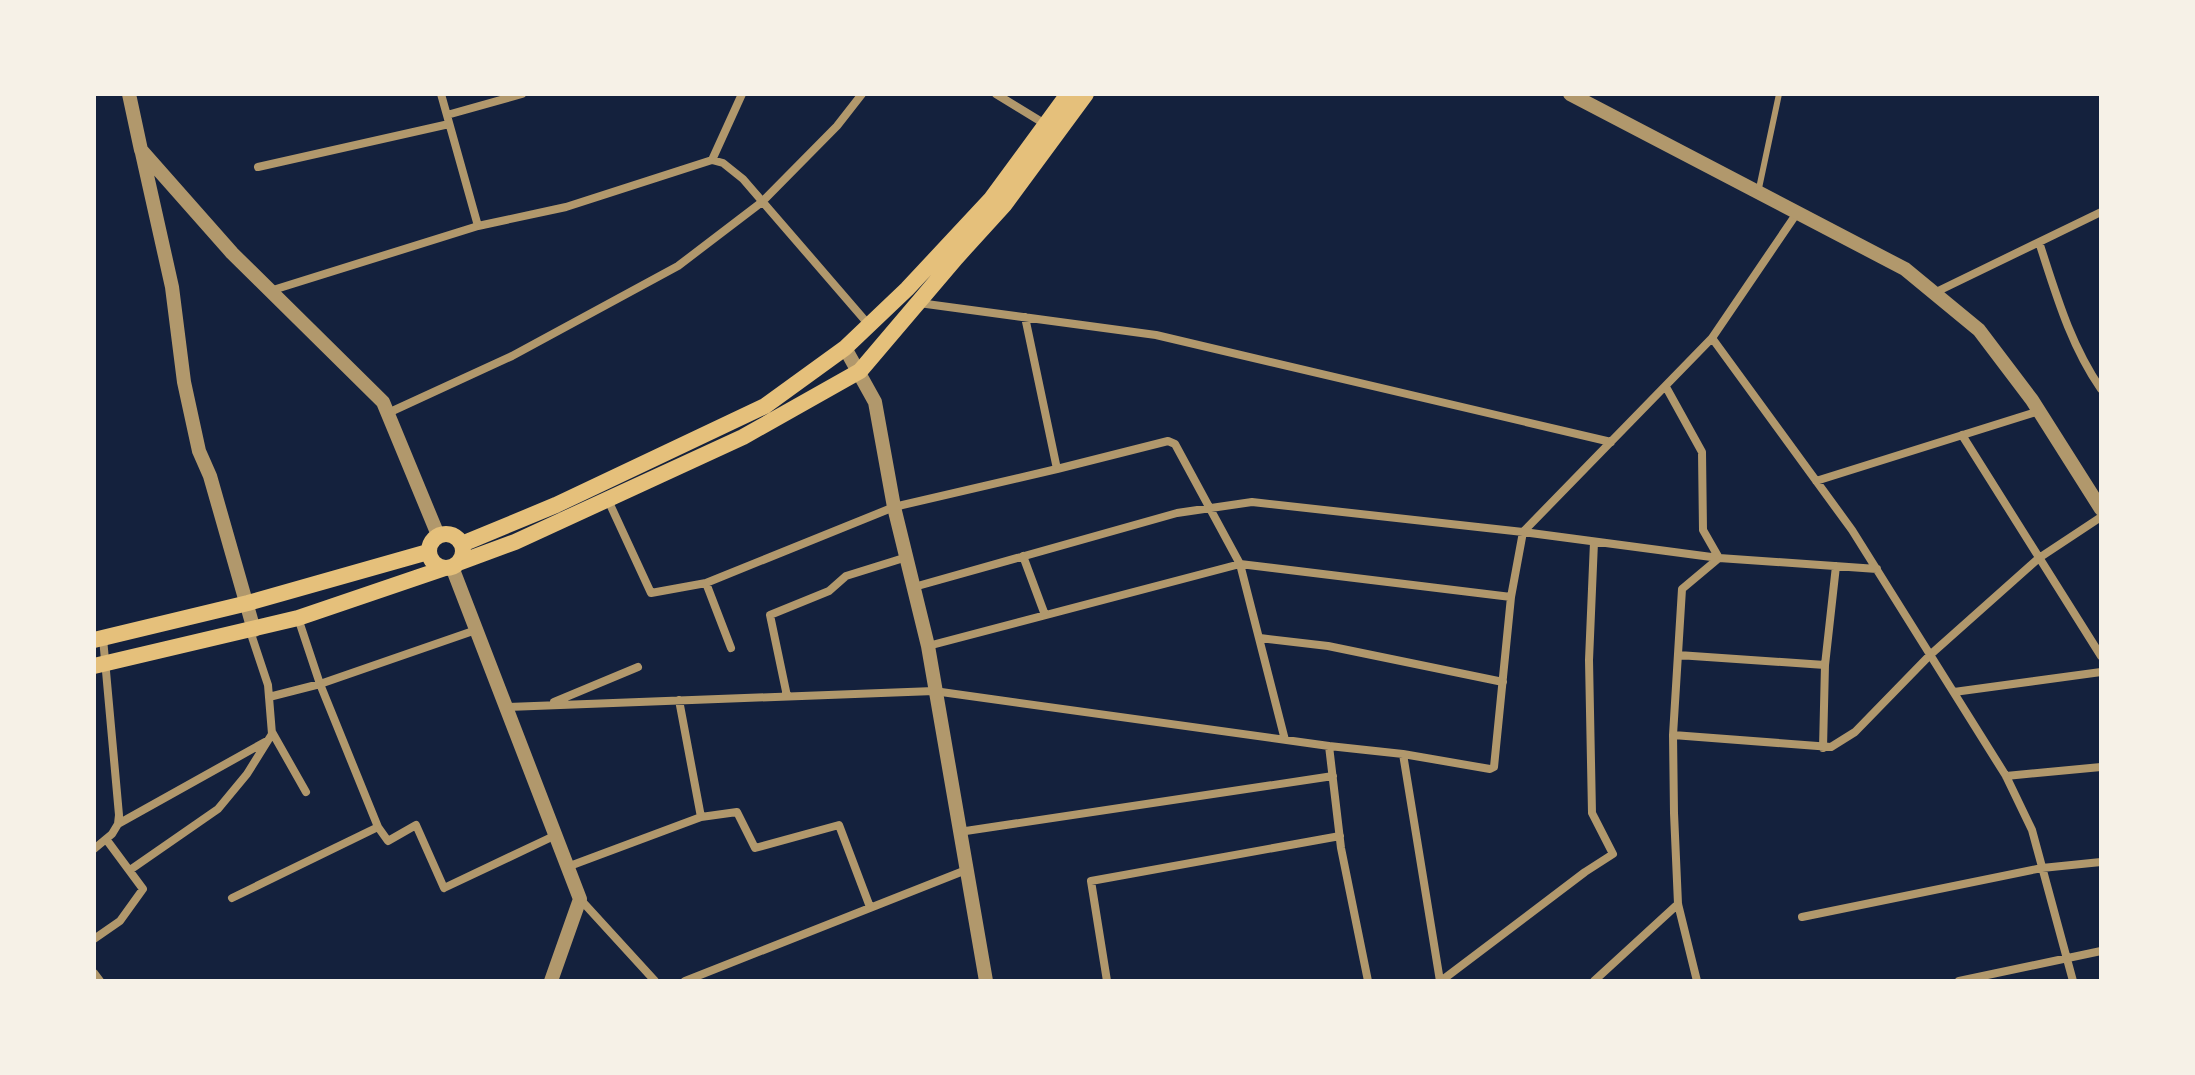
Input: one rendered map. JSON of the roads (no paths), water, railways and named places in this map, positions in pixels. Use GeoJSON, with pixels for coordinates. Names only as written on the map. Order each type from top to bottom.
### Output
{"type":"FeatureCollection","features":[{"type":"Feature","properties":{"kind":"main road"},"geometry":{"type":"LineString","coordinates":[[462,544],[556,505],[765,406],[845,348],[907,289],[991,199],[1068,94]]}},
{"type":"Feature","properties":{"kind":"main road"},"geometry":{"type":"LineString","coordinates":[[100,665],[298,618],[515,542],[743,437],[860,371],[1005,204],[1086,94]]}},
{"type":"Feature","properties":{"kind":"main road"},"geometry":{"type":"LineString","coordinates":[[452,534],[462,544],[463,551],[452,566],[433,563],[428,552],[429,545],[438,535],[452,534]]}},
{"type":"Feature","properties":{"kind":"main road"},"geometry":{"type":"LineString","coordinates":[[98,639],[248,603],[428,552]]}},
{"type":"Feature","properties":{"kind":"street"},"geometry":{"type":"LineString","coordinates":[[129,94],[172,287],[184,382],[199,451],[210,476],[248,603],[252,630],[268,685],[270,737],[306,792]]}},
{"type":"Feature","properties":{"kind":"street"},"geometry":{"type":"LineString","coordinates":[[441,94],[478,226]]}},
{"type":"Feature","properties":{"kind":"street"},"geometry":{"type":"LineString","coordinates":[[258,167],[448,120],[522,94]]}},
{"type":"Feature","properties":{"kind":"street"},"geometry":{"type":"LineString","coordinates":[[712,160],[742,94]]}},
{"type":"Feature","properties":{"kind":"street"},"geometry":{"type":"LineString","coordinates":[[388,413],[512,356],[678,266],[762,202],[837,126],[862,94]]}},
{"type":"Feature","properties":{"kind":"street"},"geometry":{"type":"LineString","coordinates":[[996,94],[1045,124]]}},
{"type":"Feature","properties":{"kind":"street"},"geometry":{"type":"LineString","coordinates":[[1570,94],[1905,269],[1979,330],[2096,491],[2101,509]]}},
{"type":"Feature","properties":{"kind":"street"},"geometry":{"type":"LineString","coordinates":[[141,150],[232,253],[273,290],[383,402],[438,535]]}},
{"type":"Feature","properties":{"kind":"street"},"geometry":{"type":"LineString","coordinates":[[273,290],[478,226],[566,207],[712,160],[723,163],[743,179],[869,325]]}},
{"type":"Feature","properties":{"kind":"street"},"geometry":{"type":"LineString","coordinates":[[1934,293],[2101,212]]}},
{"type":"Feature","properties":{"kind":"street"},"geometry":{"type":"LineString","coordinates":[[506,707],[934,691],[1403,754],[1492,769],[1495,766],[1511,597],[1523,532],[1712,338],[1797,213]]}},
{"type":"Feature","properties":{"kind":"street"},"geometry":{"type":"LineString","coordinates":[[2039,242],[2070,336],[2083,363],[2101,389]]}},
{"type":"Feature","properties":{"kind":"street"},"geometry":{"type":"LineString","coordinates":[[918,302],[1156,335],[1611,442]]}},
{"type":"Feature","properties":{"kind":"street"},"geometry":{"type":"LineString","coordinates":[[1025,317],[1057,469]]}},
{"type":"Feature","properties":{"kind":"street"},"geometry":{"type":"LineString","coordinates":[[1712,338],[1877,569],[2006,776],[2032,830],[2073,981]]}},
{"type":"Feature","properties":{"kind":"street"},"geometry":{"type":"LineString","coordinates":[[845,348],[875,402],[894,507],[928,646],[986,981]]}},
{"type":"Feature","properties":{"kind":"street"},"geometry":{"type":"LineString","coordinates":[[1666,387],[1702,452],[1703,530],[1719,558]]}},
{"type":"Feature","properties":{"kind":"street"},"geometry":{"type":"LineString","coordinates":[[1816,481],[2039,411]]}},
{"type":"Feature","properties":{"kind":"street"},"geometry":{"type":"LineString","coordinates":[[1962,435],[2101,656]]}},
{"type":"Feature","properties":{"kind":"street"},"geometry":{"type":"LineString","coordinates":[[608,500],[651,593],[706,583],[894,507],[1171,441],[1240,564],[1285,740]]}},
{"type":"Feature","properties":{"kind":"street"},"geometry":{"type":"LineString","coordinates":[[914,587],[1177,513],[1252,502],[1523,532],[1719,558],[1877,569]]}},
{"type":"Feature","properties":{"kind":"street"},"geometry":{"type":"LineString","coordinates":[[1673,735],[1831,747],[1855,732],[1930,655],[2039,558],[2101,517]]}},
{"type":"Feature","properties":{"kind":"street"},"geometry":{"type":"LineString","coordinates":[[1403,754],[1440,981],[1613,854],[1592,813],[1589,660],[1594,542]]}},
{"type":"Feature","properties":{"kind":"street"},"geometry":{"type":"LineString","coordinates":[[1023,556],[1045,615]]}},
{"type":"Feature","properties":{"kind":"street"},"geometry":{"type":"LineString","coordinates":[[787,696],[770,615],[829,591],[846,576],[907,557]]}},
{"type":"Feature","properties":{"kind":"street"},"geometry":{"type":"LineString","coordinates":[[1697,981],[1678,904],[1673,735],[1682,589],[1719,558]]}},
{"type":"Feature","properties":{"kind":"street"},"geometry":{"type":"LineString","coordinates":[[928,646],[1240,564],[1511,597]]}},
{"type":"Feature","properties":{"kind":"street"},"geometry":{"type":"LineString","coordinates":[[452,566],[580,899],[655,981]]}},
{"type":"Feature","properties":{"kind":"street"},"geometry":{"type":"LineString","coordinates":[[1823,748],[1825,665],[1836,566]]}},
{"type":"Feature","properties":{"kind":"street"},"geometry":{"type":"LineString","coordinates":[[706,583],[731,648]]}},
{"type":"Feature","properties":{"kind":"street"},"geometry":{"type":"LineString","coordinates":[[298,618],[320,684],[378,827],[388,841],[416,825],[444,888],[556,835]]}},
{"type":"Feature","properties":{"kind":"street"},"geometry":{"type":"LineString","coordinates":[[269,697],[320,684],[476,630]]}},
{"type":"Feature","properties":{"kind":"street"},"geometry":{"type":"LineString","coordinates":[[1260,638],[1328,646],[1503,682]]}},
{"type":"Feature","properties":{"kind":"street"},"geometry":{"type":"LineString","coordinates":[[98,639],[118,824]]}},
{"type":"Feature","properties":{"kind":"street"},"geometry":{"type":"LineString","coordinates":[[1678,655],[1825,665]]}},
{"type":"Feature","properties":{"kind":"street"},"geometry":{"type":"LineString","coordinates":[[545,705],[638,667]]}},
{"type":"Feature","properties":{"kind":"street"},"geometry":{"type":"LineString","coordinates":[[1954,692],[2101,672]]}},
{"type":"Feature","properties":{"kind":"street"},"geometry":{"type":"LineString","coordinates":[[679,700],[701,817]]}},
{"type":"Feature","properties":{"kind":"street"},"geometry":{"type":"LineString","coordinates":[[94,849],[118,824],[270,737]]}},
{"type":"Feature","properties":{"kind":"street"},"geometry":{"type":"LineString","coordinates":[[130,870],[218,809],[247,774],[270,737]]}},
{"type":"Feature","properties":{"kind":"street"},"geometry":{"type":"LineString","coordinates":[[1329,746],[1340,836],[1368,981]]}},
{"type":"Feature","properties":{"kind":"street"},"geometry":{"type":"LineString","coordinates":[[2006,776],[2101,767]]}},
{"type":"Feature","properties":{"kind":"street"},"geometry":{"type":"LineString","coordinates":[[959,832],[1333,776]]}},
{"type":"Feature","properties":{"kind":"street"},"geometry":{"type":"LineString","coordinates":[[567,867],[701,817],[737,812],[755,848],[839,825],[870,907]]}},
{"type":"Feature","properties":{"kind":"street"},"geometry":{"type":"LineString","coordinates":[[232,898],[378,827]]}},
{"type":"Feature","properties":{"kind":"street"},"geometry":{"type":"LineString","coordinates":[[1107,981],[1091,881],[1340,836]]}},
{"type":"Feature","properties":{"kind":"street"},"geometry":{"type":"LineString","coordinates":[[94,939],[120,921],[143,889],[106,839]]}},
{"type":"Feature","properties":{"kind":"street"},"geometry":{"type":"LineString","coordinates":[[1802,917],[2042,868],[2101,862]]}},
{"type":"Feature","properties":{"kind":"street"},"geometry":{"type":"LineString","coordinates":[[685,981],[966,870]]}},
{"type":"Feature","properties":{"kind":"street"},"geometry":{"type":"LineString","coordinates":[[551,981],[580,899]]}},
{"type":"Feature","properties":{"kind":"street"},"geometry":{"type":"LineString","coordinates":[[1594,981],[1678,904]]}},
{"type":"Feature","properties":{"kind":"street"},"geometry":{"type":"LineString","coordinates":[[1959,981],[2101,951]]}},
{"type":"Feature","properties":{"kind":"street"},"geometry":{"type":"LineString","coordinates":[[94,973],[100,981]]}},
{"type":"Feature","properties":{"kind":"lane"},"geometry":{"type":"LineString","coordinates":[[1758,193],[1779,94]]}}]}
